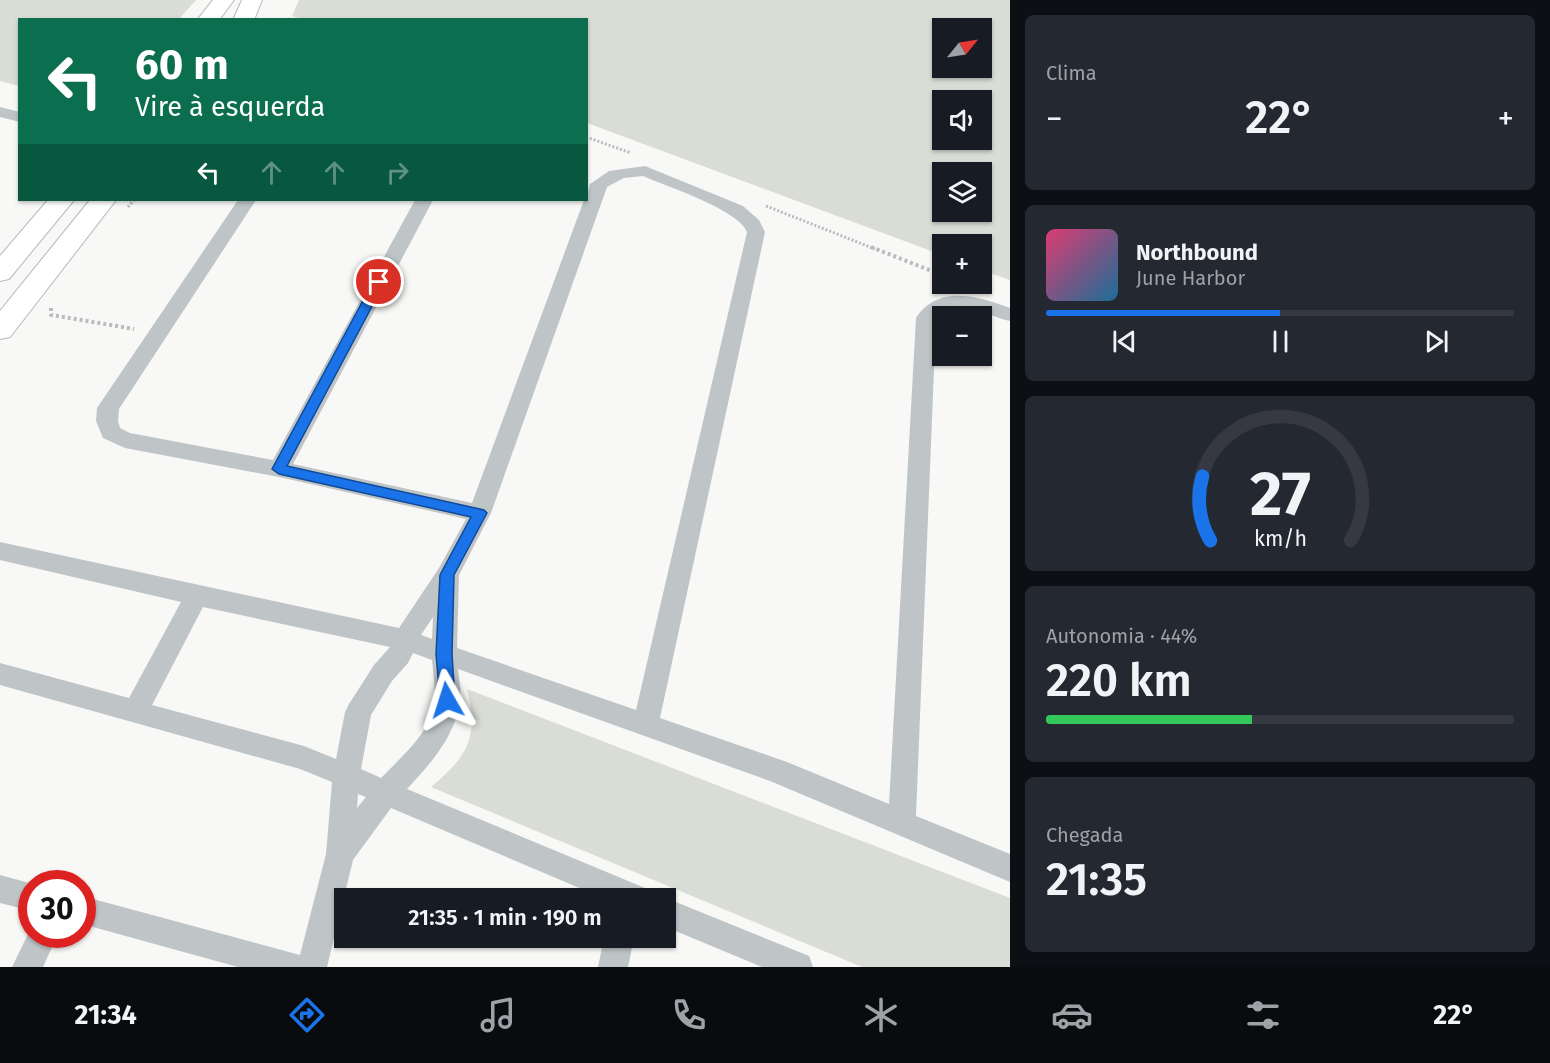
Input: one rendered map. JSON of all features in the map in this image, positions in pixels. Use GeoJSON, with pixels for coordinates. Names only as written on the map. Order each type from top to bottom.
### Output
{"type":"FeatureCollection","features":[{"type":"Feature","properties":{"kind":"main road"},"geometry":{"type":"LineString","coordinates":[[209,18],[224,0]]}},
{"type":"Feature","properties":{"kind":"main road"},"geometry":{"type":"LineString","coordinates":[[244,18],[252,0]]}},
{"type":"Feature","properties":{"kind":"main road"},"geometry":{"type":"LineString","coordinates":[[0,273],[60,201]]}},
{"type":"Feature","properties":{"kind":"main road"},"geometry":{"type":"LineString","coordinates":[[0,330],[115,204]]}},
{"type":"Feature","properties":{"kind":"street"},"geometry":{"type":"LineString","coordinates":[[0,112],[18,116]]}},
{"type":"Feature","properties":{"kind":"street"},"geometry":{"type":"LineString","coordinates":[[312,967],[340,854],[346,775],[358,712],[383,673],[399,656],[405,640],[447,575],[480,513],[599,184],[618,173],[645,171],[737,210],[747,216],[756,232],[646,724]]}},
{"type":"Feature","properties":{"kind":"street"},"geometry":{"type":"LineString","coordinates":[[247,201],[108,408],[107,421],[111,433],[125,440],[279,469],[480,513]]}},
{"type":"Feature","properties":{"kind":"street"},"geometry":{"type":"LineString","coordinates":[[279,469],[423,201]]}},
{"type":"Feature","properties":{"kind":"street"},"geometry":{"type":"LineString","coordinates":[[902,823],[926,318],[931,310],[939,305],[964,301],[979,303],[1010,315]]}},
{"type":"Feature","properties":{"kind":"street"},"geometry":{"type":"LineString","coordinates":[[0,551],[197,597],[405,640],[777,771],[1010,868]]}},
{"type":"Feature","properties":{"kind":"street"},"geometry":{"type":"LineString","coordinates":[[340,854],[385,792],[424,752],[440,727],[447,700],[444,654],[447,575]]}},
{"type":"Feature","properties":{"kind":"street"},"geometry":{"type":"LineString","coordinates":[[135,712],[197,597]]}},
{"type":"Feature","properties":{"kind":"street"},"geometry":{"type":"LineString","coordinates":[[0,674],[304,759],[607,888]]}},
{"type":"Feature","properties":{"kind":"street"},"geometry":{"type":"LineString","coordinates":[[0,889],[18,894]]}},
{"type":"Feature","properties":{"kind":"street"},"geometry":{"type":"LineString","coordinates":[[96,914],[293,967]]}},
{"type":"Feature","properties":{"kind":"street"},"geometry":{"type":"LineString","coordinates":[[676,916],[798,967]]}},
{"type":"Feature","properties":{"kind":"street"},"geometry":{"type":"LineString","coordinates":[[27,967],[36,948]]}},
{"type":"Feature","properties":{"kind":"street"},"geometry":{"type":"LineString","coordinates":[[613,967],[617,948]]}},
{"type":"Feature","properties":{"kind":"path"},"geometry":{"type":"LineString","coordinates":[[51,307],[51,315],[58,317],[158,333]]}},
{"type":"Feature","properties":{"kind":"shaded area"},"geometry":{"type":"Polygon","coordinates":[[[0,0],[196,0],[180,18],[18,18],[18,86],[0,81],[0,0]]]}},
{"type":"Feature","properties":{"kind":"shaded area"},"geometry":{"type":"Polygon","coordinates":[[[299,0],[1010,0],[1010,280],[992,274],[992,234],[932,234],[932,251],[588,123],[588,18],[299,18],[292,16],[299,0]]]}},
{"type":"Feature","properties":{"kind":"shaded area"},"geometry":{"type":"Polygon","coordinates":[[[467,689],[1010,898],[1010,967],[862,967],[431,787],[462,755],[471,733],[467,689]]]}},
{"type":"Feature","properties":{"kind":"route"},"geometry":{"type":"LineString","coordinates":[[379,282],[279,469],[480,513],[447,575],[444,654],[447,700]]}}]}
